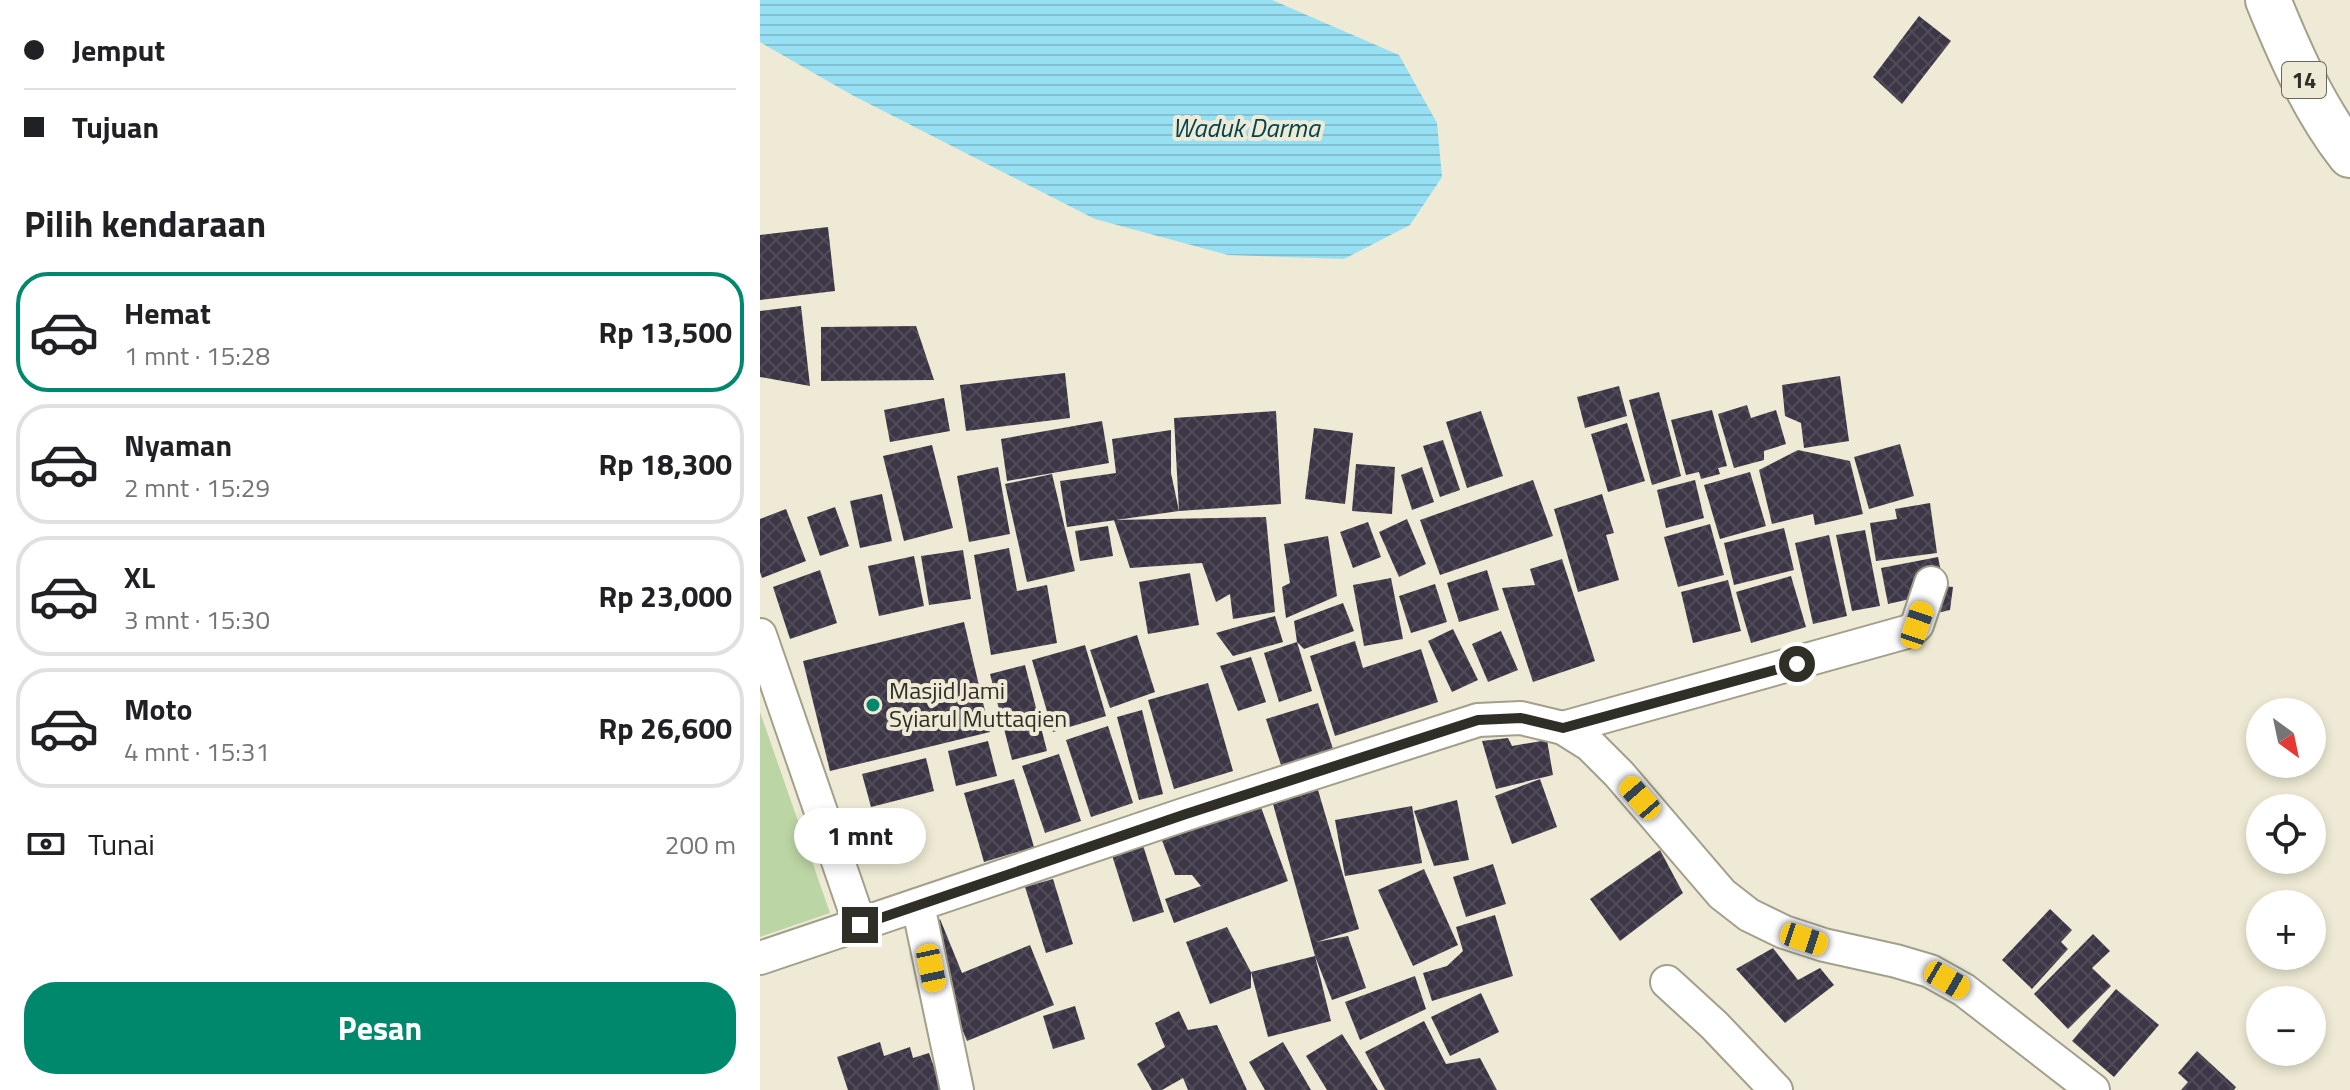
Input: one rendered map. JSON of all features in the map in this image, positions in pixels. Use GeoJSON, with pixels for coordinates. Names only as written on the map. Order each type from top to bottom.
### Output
{"type":"FeatureCollection","features":[{"type":"Feature","properties":{"kind":"highway","name":"14"},"geometry":{"type":"LineString","coordinates":[[2268,0],[2289,51],[2331,131],[2350,155]]}},
{"type":"Feature","properties":{"kind":"street"},"geometry":{"type":"LineString","coordinates":[[1563,728],[1910,631],[1917,625],[1931,583]]}},
{"type":"Feature","properties":{"kind":"street"},"geometry":{"type":"LineString","coordinates":[[760,635],[860,925]]}},
{"type":"Feature","properties":{"kind":"street"},"geometry":{"type":"LineString","coordinates":[[760,958],[1186,814],[1478,720],[1521,718],[1563,728],[1590,745],[1619,774],[1722,894],[1749,915],[1784,932],[1824,945],[1930,971],[1964,990],[2093,1090]]}},
{"type":"Feature","properties":{"kind":"street"},"geometry":{"type":"LineString","coordinates":[[918,905],[957,1090]]}},
{"type":"Feature","properties":{"kind":"street"},"geometry":{"type":"LineString","coordinates":[[1667,982],[1714,1025],[1776,1090]]}},
{"type":"Feature","properties":{"kind":"green space"},"geometry":{"type":"Polygon","coordinates":[[[760,712],[830,913],[760,937],[760,712]]]}},
{"type":"Feature","properties":{"kind":"water","name":"Waduk Darma"},"geometry":{"type":"Polygon","coordinates":[[[760,0],[1272,0],[1399,55],[1437,123],[1442,177],[1410,225],[1344,259],[1228,255],[1095,219],[852,95],[760,42],[760,0]]]}},
{"type":"Feature","properties":{"kind":"building"},"geometry":{"type":"Polygon","coordinates":[[[1919,16],[1951,41],[1902,104],[1873,77],[1919,16]]]}},
{"type":"Feature","properties":{"kind":"building"},"geometry":{"type":"Polygon","coordinates":[[[828,227],[835,291],[760,300],[760,235],[828,227]]]}},
{"type":"Feature","properties":{"kind":"building"},"geometry":{"type":"Polygon","coordinates":[[[801,306],[810,386],[760,377],[760,311],[801,306]]]}},
{"type":"Feature","properties":{"kind":"building"},"geometry":{"type":"Polygon","coordinates":[[[916,326],[934,380],[821,381],[821,327],[916,326]]]}},
{"type":"Feature","properties":{"kind":"building"},"geometry":{"type":"Polygon","coordinates":[[[1065,373],[1070,418],[966,431],[960,385],[1065,373]]]}},
{"type":"Feature","properties":{"kind":"building"},"geometry":{"type":"Polygon","coordinates":[[[1840,376],[1849,441],[1804,448],[1801,423],[1785,416],[1782,385],[1840,376]]]}},
{"type":"Feature","properties":{"kind":"building"},"geometry":{"type":"Polygon","coordinates":[[[1619,386],[1627,416],[1585,428],[1577,397],[1619,386]]]}},
{"type":"Feature","properties":{"kind":"building"},"geometry":{"type":"Polygon","coordinates":[[[1659,392],[1681,476],[1652,485],[1629,400],[1659,392]]]}},
{"type":"Feature","properties":{"kind":"building"},"geometry":{"type":"Polygon","coordinates":[[[944,398],[950,431],[890,442],[884,410],[944,398]]]}},
{"type":"Feature","properties":{"kind":"building"},"geometry":{"type":"Polygon","coordinates":[[[1747,405],[1751,418],[1776,410],[1786,444],[1764,451],[1764,460],[1734,468],[1718,414],[1747,405]]]}},
{"type":"Feature","properties":{"kind":"building"},"geometry":{"type":"Polygon","coordinates":[[[1712,410],[1727,466],[1718,468],[1720,474],[1701,479],[1699,472],[1686,475],[1671,420],[1712,410]]]}},
{"type":"Feature","properties":{"kind":"building"},"geometry":{"type":"Polygon","coordinates":[[[1276,411],[1281,504],[1179,511],[1174,418],[1276,411]]]}},
{"type":"Feature","properties":{"kind":"building"},"geometry":{"type":"Polygon","coordinates":[[[1481,411],[1503,476],[1467,488],[1446,422],[1481,411]]]}},
{"type":"Feature","properties":{"kind":"building"},"geometry":{"type":"Polygon","coordinates":[[[1102,421],[1109,463],[1007,481],[1001,439],[1102,421]]]}},
{"type":"Feature","properties":{"kind":"building"},"geometry":{"type":"Polygon","coordinates":[[[1627,423],[1645,481],[1608,492],[1591,434],[1627,423]]]}},
{"type":"Feature","properties":{"kind":"building"},"geometry":{"type":"Polygon","coordinates":[[[1314,428],[1353,433],[1345,504],[1305,499],[1314,428]]]}},
{"type":"Feature","properties":{"kind":"building"},"geometry":{"type":"Polygon","coordinates":[[[1171,430],[1171,473],[1179,511],[1067,527],[1060,481],[1116,473],[1112,439],[1171,430]]]}},
{"type":"Feature","properties":{"kind":"building"},"geometry":{"type":"Polygon","coordinates":[[[1443,440],[1460,490],[1440,497],[1423,446],[1443,440]]]}},
{"type":"Feature","properties":{"kind":"building"},"geometry":{"type":"Polygon","coordinates":[[[1900,444],[1914,496],[1869,509],[1854,457],[1900,444]]]}},
{"type":"Feature","properties":{"kind":"building"},"geometry":{"type":"Polygon","coordinates":[[[932,445],[953,528],[904,541],[883,456],[932,445]]]}},
{"type":"Feature","properties":{"kind":"building"},"geometry":{"type":"Polygon","coordinates":[[[1798,450],[1850,461],[1863,514],[1815,525],[1813,514],[1772,524],[1759,470],[1798,450]]]}},
{"type":"Feature","properties":{"kind":"building"},"geometry":{"type":"Polygon","coordinates":[[[1356,464],[1395,467],[1392,514],[1352,511],[1356,464]]]}},
{"type":"Feature","properties":{"kind":"building"},"geometry":{"type":"Polygon","coordinates":[[[998,467],[1010,534],[969,542],[957,476],[998,467]]]}},
{"type":"Feature","properties":{"kind":"building"},"geometry":{"type":"Polygon","coordinates":[[[1422,467],[1434,502],[1412,510],[1401,475],[1422,467]]]}},
{"type":"Feature","properties":{"kind":"building"},"geometry":{"type":"Polygon","coordinates":[[[1750,472],[1766,526],[1720,539],[1704,485],[1750,472]]]}},
{"type":"Feature","properties":{"kind":"building"},"geometry":{"type":"Polygon","coordinates":[[[1052,474],[1075,571],[1027,582],[1005,484],[1052,474]]]}},
{"type":"Feature","properties":{"kind":"building"},"geometry":{"type":"Polygon","coordinates":[[[1533,480],[1553,536],[1440,575],[1420,520],[1533,480]]]}},
{"type":"Feature","properties":{"kind":"building"},"geometry":{"type":"Polygon","coordinates":[[[1695,480],[1704,518],[1666,528],[1657,490],[1695,480]]]}},
{"type":"Feature","properties":{"kind":"building"},"geometry":{"type":"Polygon","coordinates":[[[882,494],[892,541],[860,548],[850,501],[882,494]]]}},
{"type":"Feature","properties":{"kind":"building"},"geometry":{"type":"Polygon","coordinates":[[[1602,494],[1614,533],[1606,535],[1619,580],[1578,592],[1554,509],[1602,494]]]}},
{"type":"Feature","properties":{"kind":"building"},"geometry":{"type":"Polygon","coordinates":[[[1930,503],[1937,553],[1876,561],[1870,523],[1897,519],[1895,509],[1930,503]]]}},
{"type":"Feature","properties":{"kind":"building"},"geometry":{"type":"Polygon","coordinates":[[[835,507],[849,546],[820,556],[807,517],[835,507]]]}},
{"type":"Feature","properties":{"kind":"building"},"geometry":{"type":"Polygon","coordinates":[[[786,509],[806,561],[762,578],[760,519],[786,509]]]}},
{"type":"Feature","properties":{"kind":"building"},"geometry":{"type":"Polygon","coordinates":[[[1266,517],[1275,612],[1233,619],[1230,594],[1216,602],[1202,563],[1130,568],[1114,520],[1266,517]]]}},
{"type":"Feature","properties":{"kind":"building"},"geometry":{"type":"Polygon","coordinates":[[[1407,519],[1426,564],[1399,577],[1379,532],[1407,519]]]}},
{"type":"Feature","properties":{"kind":"building"},"geometry":{"type":"Polygon","coordinates":[[[1368,522],[1381,557],[1353,568],[1340,532],[1368,522]]]}},
{"type":"Feature","properties":{"kind":"building"},"geometry":{"type":"Polygon","coordinates":[[[1710,524],[1724,575],[1678,587],[1664,537],[1710,524]]]}},
{"type":"Feature","properties":{"kind":"building"},"geometry":{"type":"Polygon","coordinates":[[[1108,526],[1113,556],[1080,561],[1075,531],[1108,526]]]}},
{"type":"Feature","properties":{"kind":"building"},"geometry":{"type":"Polygon","coordinates":[[[1784,528],[1794,570],[1734,585],[1724,543],[1784,528]]]}},
{"type":"Feature","properties":{"kind":"building"},"geometry":{"type":"Polygon","coordinates":[[[1865,530],[1880,606],[1852,611],[1836,535],[1865,530]]]}},
{"type":"Feature","properties":{"kind":"building"},"geometry":{"type":"Polygon","coordinates":[[[1829,535],[1847,616],[1813,624],[1795,543],[1829,535]]]}},
{"type":"Feature","properties":{"kind":"building"},"geometry":{"type":"Polygon","coordinates":[[[1328,536],[1337,596],[1286,618],[1282,587],[1290,583],[1284,544],[1328,536]]]}},
{"type":"Feature","properties":{"kind":"building"},"geometry":{"type":"Polygon","coordinates":[[[1009,548],[1017,591],[1047,585],[1057,643],[991,655],[974,555],[1009,548]]]}},
{"type":"Feature","properties":{"kind":"building"},"geometry":{"type":"Polygon","coordinates":[[[963,550],[971,599],[929,605],[921,556],[963,550]]]}},
{"type":"Feature","properties":{"kind":"building"},"geometry":{"type":"Polygon","coordinates":[[[914,556],[924,606],[879,616],[868,566],[914,556]]]}},
{"type":"Feature","properties":{"kind":"building"},"geometry":{"type":"Polygon","coordinates":[[[1938,557],[1944,586],[1953,587],[1950,610],[1933,614],[1919,597],[1888,604],[1881,568],[1938,557]]]}},
{"type":"Feature","properties":{"kind":"building"},"geometry":{"type":"Polygon","coordinates":[[[1562,559],[1595,661],[1533,682],[1502,588],[1535,585],[1530,569],[1562,559]]]}},
{"type":"Feature","properties":{"kind":"building"},"geometry":{"type":"Polygon","coordinates":[[[820,570],[837,623],[790,639],[773,587],[820,570]]]}},
{"type":"Feature","properties":{"kind":"building"},"geometry":{"type":"Polygon","coordinates":[[[1487,570],[1499,610],[1459,622],[1447,583],[1487,570]]]}},
{"type":"Feature","properties":{"kind":"building"},"geometry":{"type":"Polygon","coordinates":[[[1190,573],[1199,625],[1148,634],[1139,582],[1190,573]]]}},
{"type":"Feature","properties":{"kind":"building"},"geometry":{"type":"Polygon","coordinates":[[[1791,576],[1806,627],[1751,643],[1736,592],[1791,576]]]}},
{"type":"Feature","properties":{"kind":"building"},"geometry":{"type":"Polygon","coordinates":[[[1391,578],[1403,639],[1364,646],[1353,585],[1391,578]]]}},
{"type":"Feature","properties":{"kind":"building"},"geometry":{"type":"Polygon","coordinates":[[[1728,580],[1741,631],[1693,643],[1681,592],[1728,580]]]}},
{"type":"Feature","properties":{"kind":"building"},"geometry":{"type":"Polygon","coordinates":[[[1435,584],[1447,622],[1411,633],[1399,596],[1435,584]]]}},
{"type":"Feature","properties":{"kind":"building"},"geometry":{"type":"Polygon","coordinates":[[[1343,603],[1354,631],[1304,649],[1297,642],[1294,621],[1343,603]]]}},
{"type":"Feature","properties":{"kind":"building"},"geometry":{"type":"Polygon","coordinates":[[[1275,616],[1283,642],[1233,656],[1216,633],[1275,616]]]}},
{"type":"Feature","properties":{"kind":"building"},"geometry":{"type":"Polygon","coordinates":[[[964,622],[990,732],[830,771],[803,661],[964,622]]]}},
{"type":"Feature","properties":{"kind":"building"},"geometry":{"type":"Polygon","coordinates":[[[1453,629],[1478,680],[1452,692],[1428,641],[1453,629]]]}},
{"type":"Feature","properties":{"kind":"building"},"geometry":{"type":"Polygon","coordinates":[[[1501,631],[1518,670],[1488,682],[1472,644],[1501,631]]]}},
{"type":"Feature","properties":{"kind":"building"},"geometry":{"type":"Polygon","coordinates":[[[1137,635],[1155,692],[1110,708],[1090,650],[1137,635]]]}},
{"type":"Feature","properties":{"kind":"building"},"geometry":{"type":"Polygon","coordinates":[[[1355,641],[1363,668],[1421,649],[1438,702],[1335,736],[1310,656],[1355,641]]]}},
{"type":"Feature","properties":{"kind":"building"},"geometry":{"type":"Polygon","coordinates":[[[1297,642],[1312,691],[1279,702],[1264,653],[1297,642]]]}},
{"type":"Feature","properties":{"kind":"building"},"geometry":{"type":"Polygon","coordinates":[[[1085,645],[1106,716],[1053,732],[1032,660],[1085,645]]]}},
{"type":"Feature","properties":{"kind":"building"},"geometry":{"type":"Polygon","coordinates":[[[1251,657],[1266,702],[1238,711],[1220,666],[1251,657]]]}},
{"type":"Feature","properties":{"kind":"building"},"geometry":{"type":"Polygon","coordinates":[[[1025,665],[1047,751],[1012,760],[990,674],[1025,665]]]}},
{"type":"Feature","properties":{"kind":"building"},"geometry":{"type":"Polygon","coordinates":[[[1208,683],[1233,771],[1174,789],[1148,700],[1208,683]]]}},
{"type":"Feature","properties":{"kind":"building"},"geometry":{"type":"Polygon","coordinates":[[[1318,703],[1334,752],[1282,768],[1266,719],[1318,703]]]}},
{"type":"Feature","properties":{"kind":"building"},"geometry":{"type":"Polygon","coordinates":[[[1142,710],[1163,794],[1139,800],[1117,717],[1142,710]]]}},
{"type":"Feature","properties":{"kind":"building"},"geometry":{"type":"Polygon","coordinates":[[[1108,726],[1133,803],[1091,817],[1066,740],[1108,726]]]}},
{"type":"Feature","properties":{"kind":"building"},"geometry":{"type":"Polygon","coordinates":[[[1508,738],[1512,746],[1547,740],[1553,775],[1496,789],[1482,741],[1508,738]]]}},
{"type":"Feature","properties":{"kind":"building"},"geometry":{"type":"Polygon","coordinates":[[[988,741],[997,776],[956,786],[948,751],[988,741]]]}},
{"type":"Feature","properties":{"kind":"building"},"geometry":{"type":"Polygon","coordinates":[[[1059,754],[1081,821],[1045,833],[1022,766],[1059,754]]]}},
{"type":"Feature","properties":{"kind":"building"},"geometry":{"type":"Polygon","coordinates":[[[926,758],[934,791],[871,807],[862,774],[926,758]]]}},
{"type":"Feature","properties":{"kind":"building"},"geometry":{"type":"Polygon","coordinates":[[[1014,779],[1034,847],[984,862],[964,793],[1014,779]]]}},
{"type":"Feature","properties":{"kind":"building"},"geometry":{"type":"Polygon","coordinates":[[[1540,779],[1557,827],[1512,844],[1495,796],[1540,779]]]}},
{"type":"Feature","properties":{"kind":"building"},"geometry":{"type":"Polygon","coordinates":[[[1318,790],[1359,929],[1316,942],[1348,936],[1366,988],[1332,1000],[1315,956],[1273,804],[1318,790]]]}},
{"type":"Feature","properties":{"kind":"building"},"geometry":{"type":"Polygon","coordinates":[[[1258,799],[1288,881],[1174,923],[1165,899],[1201,886],[1192,875],[1175,875],[1160,835],[1258,799]]]}},
{"type":"Feature","properties":{"kind":"building"},"geometry":{"type":"Polygon","coordinates":[[[1457,800],[1469,860],[1434,866],[1414,811],[1457,800]]]}},
{"type":"Feature","properties":{"kind":"building"},"geometry":{"type":"Polygon","coordinates":[[[1412,806],[1422,863],[1345,876],[1335,820],[1412,806]]]}},
{"type":"Feature","properties":{"kind":"building"},"geometry":{"type":"Polygon","coordinates":[[[1142,842],[1164,912],[1133,922],[1111,852],[1142,842]]]}},
{"type":"Feature","properties":{"kind":"building"},"geometry":{"type":"Polygon","coordinates":[[[1660,850],[1683,893],[1620,941],[1590,899],[1660,850]]]}},
{"type":"Feature","properties":{"kind":"building"},"geometry":{"type":"Polygon","coordinates":[[[1493,864],[1506,904],[1466,917],[1453,877],[1493,864]]]}},
{"type":"Feature","properties":{"kind":"building"},"geometry":{"type":"Polygon","coordinates":[[[1424,869],[1458,945],[1413,966],[1378,890],[1424,869]]]}},
{"type":"Feature","properties":{"kind":"building"},"geometry":{"type":"Polygon","coordinates":[[[1053,879],[1073,944],[1046,953],[1025,887],[1053,879]]]}},
{"type":"Feature","properties":{"kind":"building"},"geometry":{"type":"Polygon","coordinates":[[[2050,909],[2072,930],[2061,942],[2068,949],[2032,989],[2002,960],[2050,909]]]}},
{"type":"Feature","properties":{"kind":"building"},"geometry":{"type":"Polygon","coordinates":[[[1495,915],[1513,976],[1432,1001],[1423,973],[1447,966],[1463,951],[1456,927],[1495,915]]]}},
{"type":"Feature","properties":{"kind":"building"},"geometry":{"type":"Polygon","coordinates":[[[940,919],[962,973],[1030,945],[1054,1005],[967,1041],[924,938],[940,919]]]}},
{"type":"Feature","properties":{"kind":"building"},"geometry":{"type":"Polygon","coordinates":[[[1227,927],[1251,972],[1251,988],[1210,1004],[1186,942],[1227,927]]]}},
{"type":"Feature","properties":{"kind":"building"},"geometry":{"type":"Polygon","coordinates":[[[2093,934],[2110,951],[2092,968],[2111,986],[2068,1029],[2034,994],[2093,934]]]}},
{"type":"Feature","properties":{"kind":"building"},"geometry":{"type":"Polygon","coordinates":[[[1773,948],[1798,980],[1820,968],[1834,985],[1785,1023],[1736,969],[1773,948]]]}},
{"type":"Feature","properties":{"kind":"building"},"geometry":{"type":"Polygon","coordinates":[[[1315,956],[1331,1021],[1268,1037],[1251,972],[1315,956]]]}},
{"type":"Feature","properties":{"kind":"building"},"geometry":{"type":"Polygon","coordinates":[[[1415,976],[1426,1009],[1360,1040],[1345,1002],[1415,976]]]}},
{"type":"Feature","properties":{"kind":"building"},"geometry":{"type":"Polygon","coordinates":[[[2116,989],[2159,1025],[2114,1077],[2072,1041],[2116,989]]]}},
{"type":"Feature","properties":{"kind":"building"},"geometry":{"type":"Polygon","coordinates":[[[1481,993],[1499,1032],[1450,1056],[1431,1017],[1481,993]]]}},
{"type":"Feature","properties":{"kind":"building"},"geometry":{"type":"Polygon","coordinates":[[[1075,1006],[1085,1039],[1053,1049],[1043,1016],[1075,1006]]]}},
{"type":"Feature","properties":{"kind":"building"},"geometry":{"type":"Polygon","coordinates":[[[1179,1011],[1188,1030],[1217,1025],[1247,1090],[1188,1090],[1183,1078],[1162,1090],[1152,1090],[1137,1064],[1165,1047],[1155,1023],[1179,1011]]]}},
{"type":"Feature","properties":{"kind":"building"},"geometry":{"type":"Polygon","coordinates":[[[1424,1021],[1446,1064],[1480,1058],[1497,1090],[1385,1090],[1365,1052],[1424,1021]]]}},
{"type":"Feature","properties":{"kind":"building"},"geometry":{"type":"Polygon","coordinates":[[[1342,1034],[1378,1090],[1327,1090],[1306,1056],[1342,1034]]]}},
{"type":"Feature","properties":{"kind":"building"},"geometry":{"type":"Polygon","coordinates":[[[880,1042],[884,1056],[910,1047],[913,1058],[929,1053],[942,1090],[848,1090],[837,1057],[880,1042]]]}},
{"type":"Feature","properties":{"kind":"building"},"geometry":{"type":"Polygon","coordinates":[[[1283,1042],[1311,1090],[1265,1090],[1249,1062],[1283,1042]]]}},
{"type":"Feature","properties":{"kind":"building"},"geometry":{"type":"Polygon","coordinates":[[[2197,1051],[2236,1087],[2234,1090],[2181,1090],[2188,1082],[2178,1073],[2197,1051]]]}},
{"type":"Feature","properties":{"kind":"place","name":"Masjid Jami Syiarul Muttaqien"},"geometry":{"type":"Point","coordinates":[873,705]}},
{"type":"Feature","properties":{"kind":"route"},"geometry":{"type":"LineString","coordinates":[[860,925],[1186,814],[1478,720],[1521,718],[1563,728],[1797,664]]}}]}
